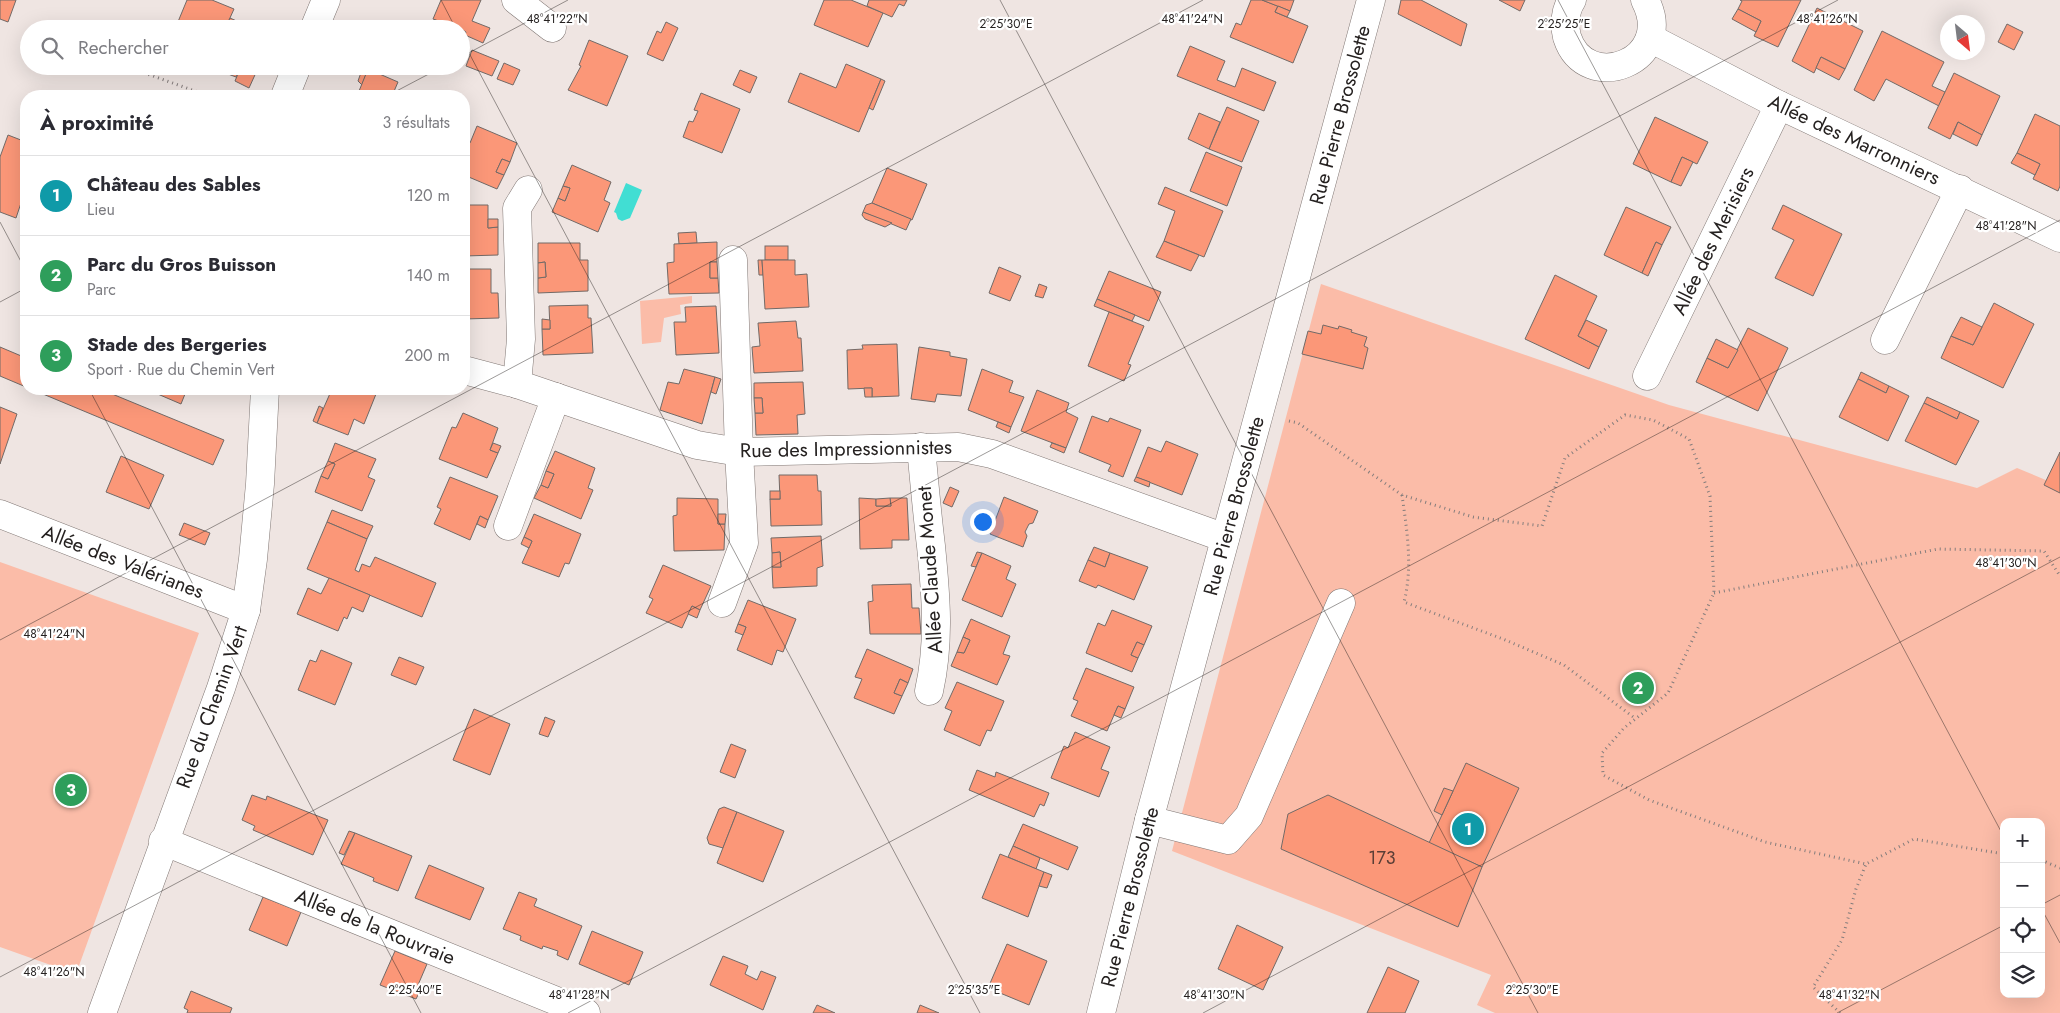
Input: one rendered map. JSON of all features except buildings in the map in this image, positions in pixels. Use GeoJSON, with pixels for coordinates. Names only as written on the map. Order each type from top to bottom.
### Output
{"type":"FeatureCollection","features":[{"type":"Feature","properties":{"kind":"street"},"geometry":{"type":"LineString","coordinates":[[318,20],[326,0]]}},
{"type":"Feature","properties":{"kind":"street"},"geometry":{"type":"LineString","coordinates":[[516,0],[552,28]]}},
{"type":"Feature","properties":{"kind":"street","name":"Rue Pierre Brossolette"},"geometry":{"type":"LineString","coordinates":[[1101,1013],[1149,820],[1371,0]]}},
{"type":"Feature","properties":{"kind":"street"},"geometry":{"type":"LineString","coordinates":[[1572,0],[1566,17],[1566,32],[1570,45],[1579,56],[1591,64],[1605,68],[1620,66],[1633,61],[1644,51],[1650,38],[1653,24],[1650,10],[1645,0]]}},
{"type":"Feature","properties":{"kind":"street","name":"Allée des Marronniers"},"geometry":{"type":"LineString","coordinates":[[1650,38],[1779,105],[1960,189],[2060,238]]}},
{"type":"Feature","properties":{"kind":"street"},"geometry":{"type":"LineString","coordinates":[[288,90],[294,75]]}},
{"type":"Feature","properties":{"kind":"street","name":"Allée des Merisiers"},"geometry":{"type":"LineString","coordinates":[[1648,376],[1779,105]]}},
{"type":"Feature","properties":{"kind":"street"},"geometry":{"type":"LineString","coordinates":[[1885,340],[1960,189]]}},
{"type":"Feature","properties":{"kind":"street"},"geometry":{"type":"LineString","coordinates":[[517,384],[521,340],[517,208],[528,190]]}},
{"type":"Feature","properties":{"kind":"street"},"geometry":{"type":"LineString","coordinates":[[722,603],[744,543],[733,260]]}},
{"type":"Feature","properties":{"kind":"street","name":"Rue des Impressionnistes"},"geometry":{"type":"LineString","coordinates":[[470,372],[517,384],[697,445],[739,452],[958,447],[992,454],[1225,538]]}},
{"type":"Feature","properties":{"kind":"street","name":"Rue du Chemin Vert"},"geometry":{"type":"LineString","coordinates":[[102,1013],[229,664],[246,610],[260,484],[265,395]]}},
{"type":"Feature","properties":{"kind":"street"},"geometry":{"type":"LineString","coordinates":[[508,526],[556,397]]}},
{"type":"Feature","properties":{"kind":"street","name":"Allée Claude Monet"},"geometry":{"type":"LineString","coordinates":[[921,447],[934,578],[937,635],[935,664],[929,691]]}},
{"type":"Feature","properties":{"kind":"street","name":"Allée des Valérianes"},"geometry":{"type":"LineString","coordinates":[[0,514],[246,610]]}},
{"type":"Feature","properties":{"kind":"street"},"geometry":{"type":"LineString","coordinates":[[1149,820],[1228,840],[1249,816],[1341,603]]}},
{"type":"Feature","properties":{"kind":"street","name":"Allée de la Rouvraie"},"geometry":{"type":"LineString","coordinates":[[163,841],[586,1013]]}},
{"type":"Feature","properties":{"kind":"path"},"geometry":{"type":"LineString","coordinates":[[150,75],[192,90]]}},
{"type":"Feature","properties":{"kind":"path"},"geometry":{"type":"LineString","coordinates":[[1260,412],[1298,423],[1402,495],[1473,517],[1542,526],[1565,458],[1625,415],[1652,420],[1689,439],[1710,496],[1714,593],[1668,693],[1624,728],[1602,753],[1603,775],[1649,800],[1765,842],[1866,864],[1914,839],[2000,853]]}},
{"type":"Feature","properties":{"kind":"path"},"geometry":{"type":"LineString","coordinates":[[1402,495],[1408,542],[1408,586],[1404,602],[1503,639],[1564,665],[1636,718]]}},
{"type":"Feature","properties":{"kind":"path"},"geometry":{"type":"LineString","coordinates":[[1714,593],[1938,550],[2044,551],[2060,576]]}},
{"type":"Feature","properties":{"kind":"path"},"geometry":{"type":"LineString","coordinates":[[2045,862],[2060,868]]}},
{"type":"Feature","properties":{"kind":"path"},"geometry":{"type":"LineString","coordinates":[[1840,1013],[1813,987],[1842,940],[1856,889],[1866,864]]}},
{"type":"Feature","properties":{"kind":"shaded area"},"geometry":{"type":"Polygon","coordinates":[[[1321,284],[1669,405],[1977,488],[2017,468],[2060,486],[2060,1013],[1495,1013],[1477,1005],[1491,975],[1172,851],[1321,284]]]}},
{"type":"Feature","properties":{"kind":"shaded area"},"geometry":{"type":"Polygon","coordinates":[[[692,296],[692,303],[680,305],[681,314],[664,318],[661,342],[642,344],[640,301],[692,296]]]}},
{"type":"Feature","properties":{"kind":"shaded area"},"geometry":{"type":"Polygon","coordinates":[[[0,562],[199,633],[76,974],[0,947],[0,562]]]}},
{"type":"Feature","properties":{"kind":"water"},"geometry":{"type":"Polygon","coordinates":[[[626,183],[642,190],[630,218],[622,221],[618,219],[614,212],[626,183]]]}},
{"type":"Feature","properties":{"kind":"place","name":"Parc du Gros Buisson"},"geometry":{"type":"Point","coordinates":[1638,688]}},
{"type":"Feature","properties":{"kind":"place","name":"Stade des Bergeries"},"geometry":{"type":"Point","coordinates":[71,790]}},
{"type":"Feature","properties":{"kind":"place","name":"Château des Sables"},"geometry":{"type":"Point","coordinates":[1468,829]}}]}
